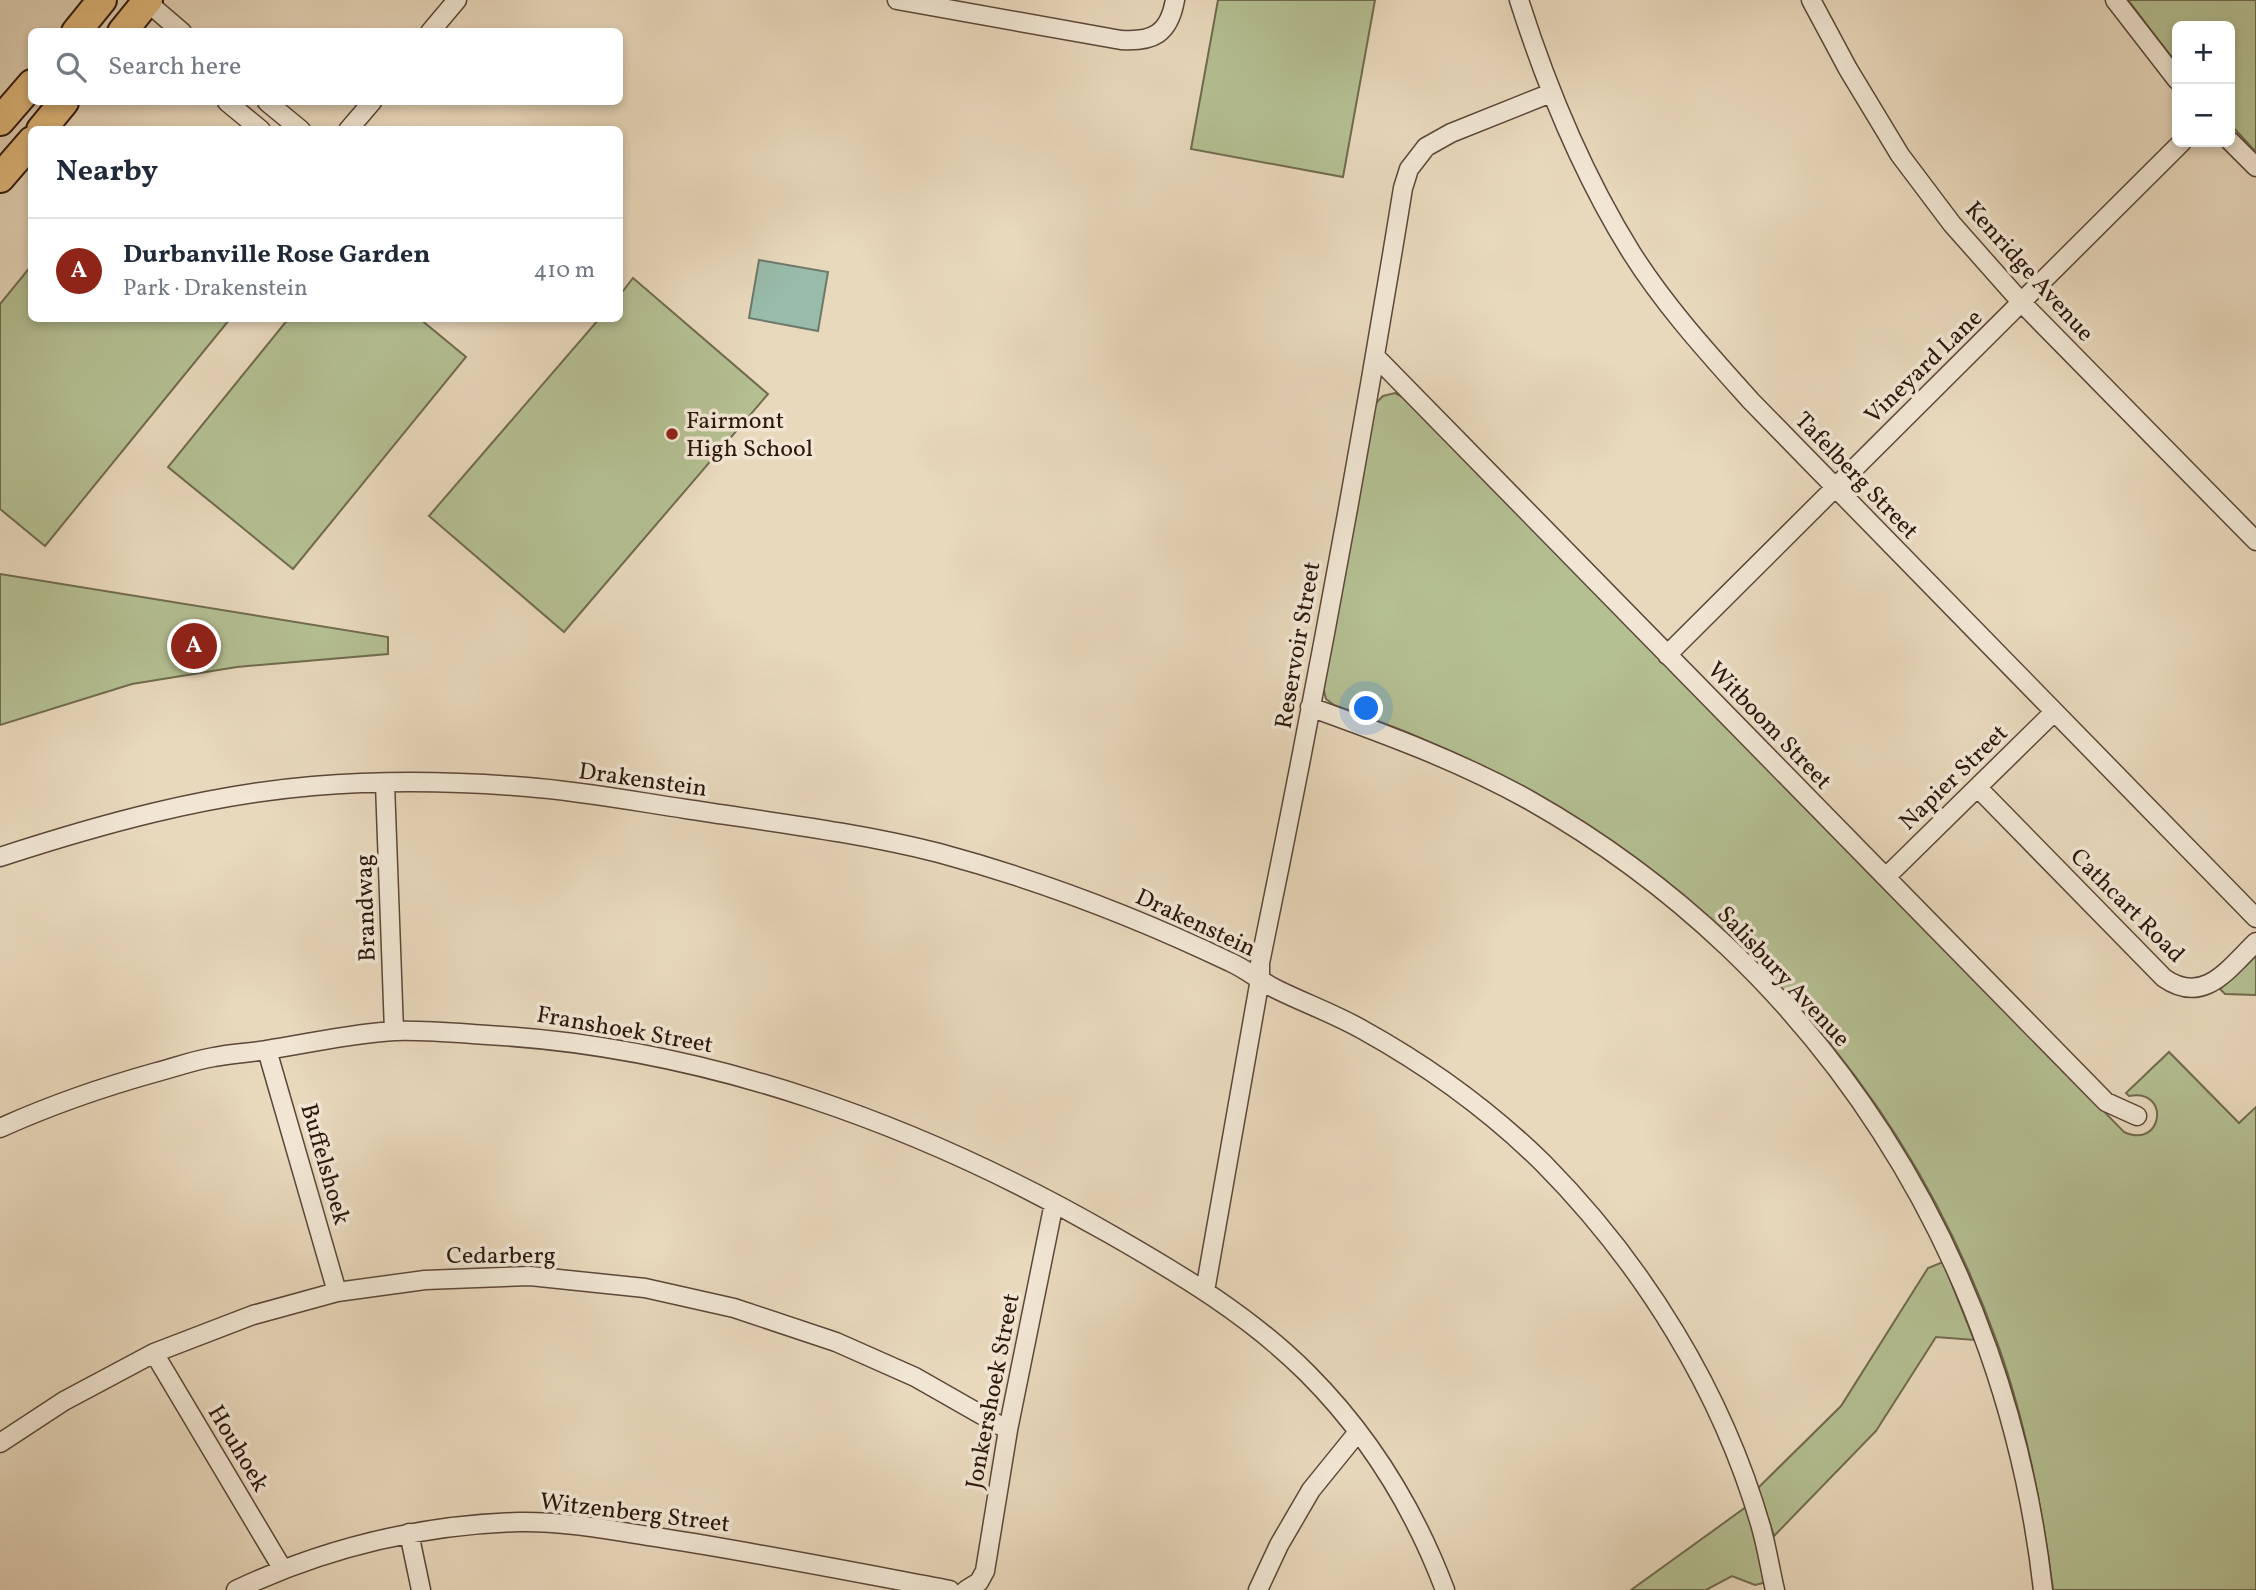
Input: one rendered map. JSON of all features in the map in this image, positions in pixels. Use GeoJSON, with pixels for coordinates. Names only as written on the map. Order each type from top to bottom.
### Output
{"type":"FeatureCollection","features":[{"type":"Feature","properties":{"kind":"main road"},"geometry":{"type":"LineString","coordinates":[[79,28],[102,0]]}},
{"type":"Feature","properties":{"kind":"main road"},"geometry":{"type":"LineString","coordinates":[[0,121],[28,89]]}},
{"type":"Feature","properties":{"kind":"main road"},"geometry":{"type":"LineString","coordinates":[[44,126],[62,105]]}},
{"type":"Feature","properties":{"kind":"main road"},"geometry":{"type":"LineString","coordinates":[[0,178],[28,146]]}},
{"type":"Feature","properties":{"kind":"street"},"geometry":{"type":"LineString","coordinates":[[433,28],[457,0]]}},
{"type":"Feature","properties":{"kind":"street"},"geometry":{"type":"LineString","coordinates":[[897,0],[1121,40],[1140,41],[1159,33],[1173,12],[1175,0]]}},
{"type":"Feature","properties":{"kind":"street","name":"Tafelberg Street"},"geometry":{"type":"LineString","coordinates":[[1519,0],[1551,93],[1572,143],[1632,253],[1665,301],[1751,401],[2256,918]]}},
{"type":"Feature","properties":{"kind":"street","name":"Kenridge Avenue"},"geometry":{"type":"LineString","coordinates":[[1811,0],[1847,69],[1900,155],[1952,224],[2022,303],[2256,541]]}},
{"type":"Feature","properties":{"kind":"street"},"geometry":{"type":"LineString","coordinates":[[2115,0],[2172,74]]}},
{"type":"Feature","properties":{"kind":"street"},"geometry":{"type":"LineString","coordinates":[[138,18],[169,28]]}},
{"type":"Feature","properties":{"kind":"street","name":"Reservoir Street"},"geometry":{"type":"LineString","coordinates":[[1205,1292],[1260,979],[1260,963],[1301,764],[1376,357],[1403,188],[1409,169],[1426,147],[1451,133],[1551,93]]}},
{"type":"Feature","properties":{"kind":"street"},"geometry":{"type":"LineString","coordinates":[[232,105],[256,126]]}},
{"type":"Feature","properties":{"kind":"street"},"geometry":{"type":"LineString","coordinates":[[271,105],[296,126]]}},
{"type":"Feature","properties":{"kind":"street"},"geometry":{"type":"LineString","coordinates":[[351,126],[369,105]]}},
{"type":"Feature","properties":{"kind":"street"},"geometry":{"type":"LineString","coordinates":[[2235,146],[2256,167]]}},
{"type":"Feature","properties":{"kind":"street","name":"Vineyard Lane"},"geometry":{"type":"LineString","coordinates":[[1667,655],[2177,147]]}},
{"type":"Feature","properties":{"kind":"street","name":"Witboom Street"},"geometry":{"type":"LineString","coordinates":[[1376,357],[2106,1102],[2137,1116]]}},
{"type":"Feature","properties":{"kind":"street","name":"Salisbury Avenue"},"geometry":{"type":"LineString","coordinates":[[1310,706],[1399,738],[1458,764],[1530,801],[1600,844],[1656,884],[1698,919],[1739,957],[1807,1030],[1846,1080],[1896,1154],[1962,1281],[1994,1364],[2020,1455],[2043,1590]]}},
{"type":"Feature","properties":{"kind":"street","name":"Napier Street"},"geometry":{"type":"LineString","coordinates":[[1886,877],[2054,712]]}},
{"type":"Feature","properties":{"kind":"street","name":"Drakenstein"},"geometry":{"type":"LineString","coordinates":[[0,857],[83,830],[153,812],[312,786],[442,782],[532,787],[830,831],[937,853],[1038,883],[1133,919],[1236,965],[1360,1029],[1438,1076],[1474,1102],[1540,1160],[1598,1224],[1636,1273],[1698,1371],[1725,1428],[1748,1490],[1761,1527],[1775,1590]]}},
{"type":"Feature","properties":{"kind":"street","name":"Brandwag"},"geometry":{"type":"LineString","coordinates":[[386,784],[394,1031]]}},
{"type":"Feature","properties":{"kind":"street","name":"Cathcart Road"},"geometry":{"type":"LineString","coordinates":[[1978,788],[2173,985],[2193,989],[2213,983],[2256,942]]}},
{"type":"Feature","properties":{"kind":"street","name":"Franshoek Street"},"geometry":{"type":"LineString","coordinates":[[0,1128],[106,1086],[211,1057],[394,1031],[530,1037],[625,1050],[714,1068],[831,1105],[988,1170],[1054,1203],[1127,1243],[1252,1325],[1281,1349],[1334,1402],[1358,1432],[1399,1491],[1417,1523],[1445,1590]]}},
{"type":"Feature","properties":{"kind":"street","name":"Buffelshoek"},"geometry":{"type":"LineString","coordinates":[[267,1050],[337,1292]]}},
{"type":"Feature","properties":{"kind":"street","name":"Jonkershoek Street"},"geometry":{"type":"LineString","coordinates":[[970,1588],[985,1571],[1008,1430],[1054,1203]]}},
{"type":"Feature","properties":{"kind":"street","name":"Cedarberg"},"geometry":{"type":"LineString","coordinates":[[0,1443],[64,1401],[154,1353],[253,1315],[337,1292],[425,1280],[530,1276],[645,1288],[734,1308],[836,1342],[915,1377],[1008,1430]]}},
{"type":"Feature","properties":{"kind":"street","name":"Houhoek"},"geometry":{"type":"LineString","coordinates":[[154,1353],[282,1568]]}},
{"type":"Feature","properties":{"kind":"street"},"geometry":{"type":"LineString","coordinates":[[1258,1590],[1279,1545],[1311,1490],[1358,1432]]}},
{"type":"Feature","properties":{"kind":"street","name":"Witzenberg Street"},"geometry":{"type":"LineString","coordinates":[[236,1590],[282,1568],[409,1533],[519,1522],[571,1524],[740,1550],[950,1590]]}},
{"type":"Feature","properties":{"kind":"street"},"geometry":{"type":"LineString","coordinates":[[409,1533],[421,1590]]}},
{"type":"Feature","properties":{"kind":"shaded area"},"geometry":{"type":"Polygon","coordinates":[[[1218,0],[1375,0],[1343,177],[1191,149],[1218,0]]]}},
{"type":"Feature","properties":{"kind":"shaded area"},"geometry":{"type":"Polygon","coordinates":[[[2128,0],[2256,0],[2256,152],[2235,129],[2235,21],[2172,21],[2172,57],[2128,0]]]}},
{"type":"Feature","properties":{"kind":"shaded area"},"geometry":{"type":"Polygon","coordinates":[[[759,260],[828,272],[818,331],[749,318],[759,260]]]}},
{"type":"Feature","properties":{"kind":"shaded area"},"geometry":{"type":"Polygon","coordinates":[[[28,270],[28,322],[228,322],[45,546],[0,509],[0,304],[28,270]]]}},
{"type":"Feature","properties":{"kind":"shaded area"},"geometry":{"type":"Polygon","coordinates":[[[633,278],[768,394],[564,632],[429,516],[596,322],[623,322],[623,291],[633,278]]]}},
{"type":"Feature","properties":{"kind":"shaded area"},"geometry":{"type":"Polygon","coordinates":[[[286,322],[424,322],[466,357],[293,569],[168,467],[286,322]]]}},
{"type":"Feature","properties":{"kind":"shaded area"},"geometry":{"type":"Polygon","coordinates":[[[1395,393],[1406,399],[2124,1132],[2137,1135],[2147,1133],[2154,1126],[2156,1109],[2151,1101],[2126,1093],[2169,1052],[2239,1123],[2256,1107],[2256,1590],[2053,1590],[2032,1464],[1997,1342],[1949,1230],[1890,1126],[1820,1031],[1740,946],[1650,871],[1553,805],[1447,750],[1334,705],[1326,699],[1323,687],[1375,404],[1383,396],[1395,393]]]}},
{"type":"Feature","properties":{"kind":"shaded area"},"geometry":{"type":"Polygon","coordinates":[[[0,574],[388,637],[388,654],[237,667],[132,684],[0,725],[0,574]]]}},
{"type":"Feature","properties":{"kind":"shaded area"},"geometry":{"type":"Polygon","coordinates":[[[2256,956],[2256,995],[2225,994],[2220,989],[2256,956]]]}},
{"type":"Feature","properties":{"kind":"shaded area"},"geometry":{"type":"Polygon","coordinates":[[[1943,1262],[1974,1340],[1936,1337],[1876,1431],[1774,1536],[1758,1488],[1841,1406],[1928,1268],[1943,1262]]]}},
{"type":"Feature","properties":{"kind":"shaded area"},"geometry":{"type":"Polygon","coordinates":[[[1746,1507],[1767,1582],[1755,1585],[1732,1576],[1706,1590],[1631,1590],[1746,1507]]]}},
{"type":"Feature","properties":{"kind":"place","name":"Fairmont High School"},"geometry":{"type":"Point","coordinates":[672,434]}},
{"type":"Feature","properties":{"kind":"place","name":"Durbanville Rose Garden"},"geometry":{"type":"Point","coordinates":[194,646]}}]}
